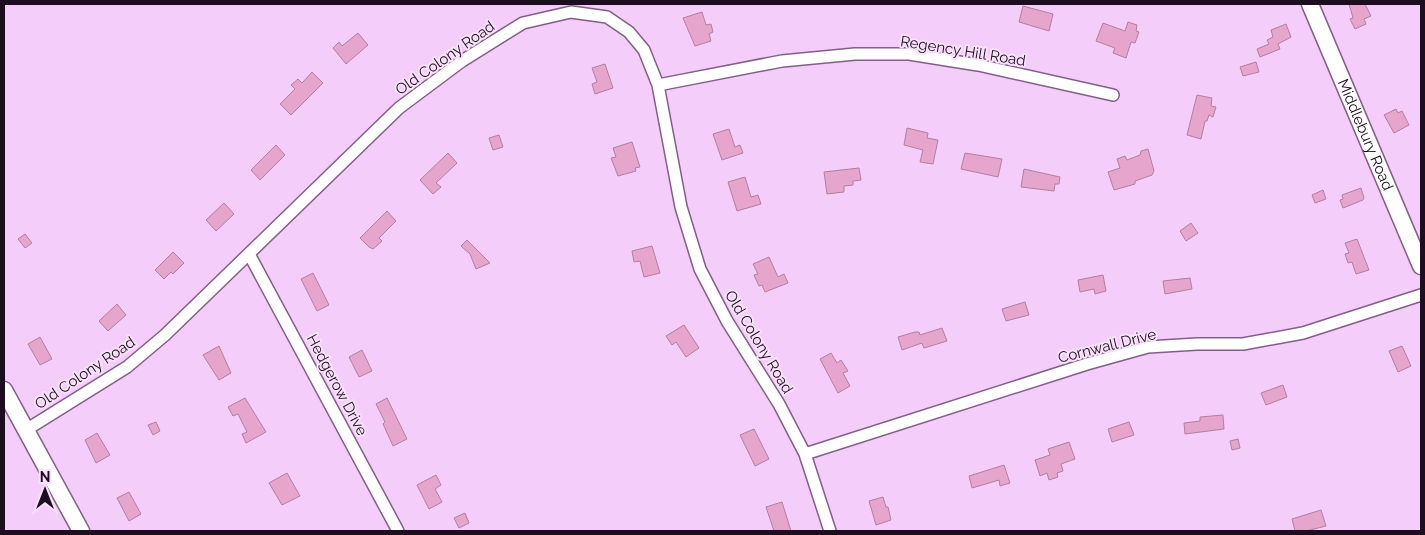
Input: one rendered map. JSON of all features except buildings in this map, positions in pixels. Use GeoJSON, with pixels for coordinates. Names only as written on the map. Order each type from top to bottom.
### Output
{"type":"FeatureCollection","features":[{"type":"Feature","properties":{"kind":"street","name":"Middlebury Road"},"geometry":{"type":"LineString","coordinates":[[1310,4],[1421,266]]}},
{"type":"Feature","properties":{"kind":"street","name":"Old Colony Road"},"geometry":{"type":"LineString","coordinates":[[26,430],[127,367],[166,334],[399,108],[462,61],[523,23],[571,12],[607,17],[629,32],[644,50],[658,86],[681,207],[700,269],[727,322],[779,404],[805,454],[830,531]]}},
{"type":"Feature","properties":{"kind":"street","name":"Regency Hill Road"},"geometry":{"type":"LineString","coordinates":[[658,86],[782,61],[855,54],[910,54],[978,65],[1113,95]]}},
{"type":"Feature","properties":{"kind":"street","name":"Hedgerow Drive"},"geometry":{"type":"LineString","coordinates":[[249,254],[398,531]]}},
{"type":"Feature","properties":{"kind":"street","name":"Cornwall Drive"},"geometry":{"type":"LineString","coordinates":[[805,454],[1087,364],[1148,348],[1197,344],[1243,344],[1303,333],[1421,295]]}},
{"type":"Feature","properties":{"kind":"street"},"geometry":{"type":"LineString","coordinates":[[4,390],[81,531]]}}]}
